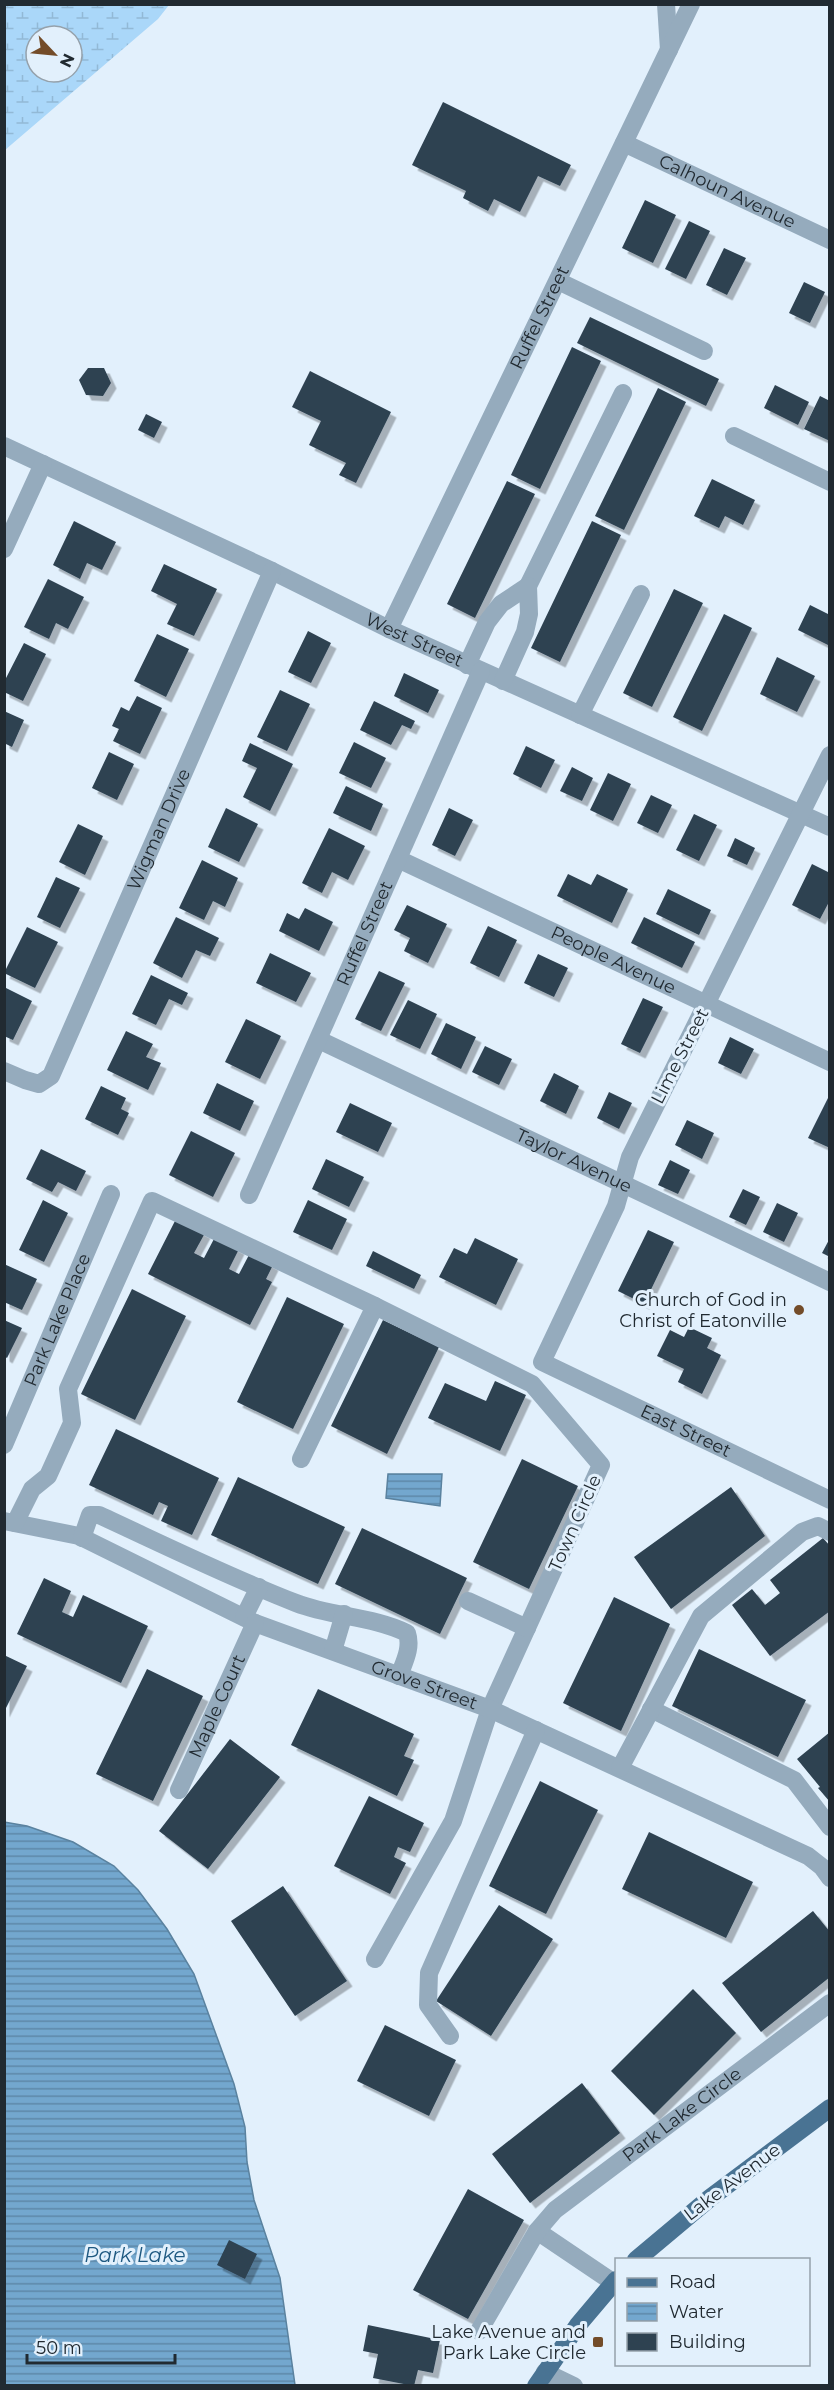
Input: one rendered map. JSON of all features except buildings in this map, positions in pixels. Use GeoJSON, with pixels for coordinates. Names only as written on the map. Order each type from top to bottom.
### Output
{"type":"FeatureCollection","features":[{"type":"Feature","properties":{"kind":"main road","name":"Lake Avenue"},"geometry":{"type":"LineString","coordinates":[[637,2258],[710,2198],[830,2108]]}},
{"type":"Feature","properties":{"kind":"main road"},"geometry":{"type":"LineString","coordinates":[[540,2379],[578,2325],[615,2282]]}},
{"type":"Feature","properties":{"kind":"street"},"geometry":{"type":"LineString","coordinates":[[666,4],[669,51]]}},
{"type":"Feature","properties":{"kind":"street","name":"Ruffel Street"},"geometry":{"type":"LineString","coordinates":[[389,629],[691,4]]}},
{"type":"Feature","properties":{"kind":"street","name":"Calhoun Avenue"},"geometry":{"type":"LineString","coordinates":[[624,143],[830,240]]}},
{"type":"Feature","properties":{"kind":"street"},"geometry":{"type":"LineString","coordinates":[[558,282],[704,351]]}},
{"type":"Feature","properties":{"kind":"street"},"geometry":{"type":"LineString","coordinates":[[504,681],[525,633],[529,614],[528,586],[623,393]]}},
{"type":"Feature","properties":{"kind":"street"},"geometry":{"type":"LineString","coordinates":[[734,436],[830,482]]}},
{"type":"Feature","properties":{"kind":"street","name":"West Street"},"geometry":{"type":"LineString","coordinates":[[4,446],[272,571],[389,629],[830,827]]}},
{"type":"Feature","properties":{"kind":"street"},"geometry":{"type":"LineString","coordinates":[[4,549],[43,464]]}},
{"type":"Feature","properties":{"kind":"street","name":"Wigman Drive"},"geometry":{"type":"LineString","coordinates":[[4,1071],[39,1084],[51,1076],[272,571]]}},
{"type":"Feature","properties":{"kind":"street","name":"Ruffel Street"},"geometry":{"type":"LineString","coordinates":[[249,1195],[320,1040],[398,860],[474,668],[487,622],[501,604],[528,586]]}},
{"type":"Feature","properties":{"kind":"street"},"geometry":{"type":"LineString","coordinates":[[580,715],[641,594]]}},
{"type":"Feature","properties":{"kind":"street","name":"Lime Street"},"geometry":{"type":"LineString","coordinates":[[542,1362],[616,1206],[630,1156],[830,755]]}},
{"type":"Feature","properties":{"kind":"street","name":"People Avenue"},"geometry":{"type":"LineString","coordinates":[[398,860],[830,1062]]}},
{"type":"Feature","properties":{"kind":"street","name":"Taylor Avenue"},"geometry":{"type":"LineString","coordinates":[[320,1040],[830,1282]]}},
{"type":"Feature","properties":{"kind":"street","name":"Park Lake Place"},"geometry":{"type":"LineString","coordinates":[[4,1444],[111,1194]]}},
{"type":"Feature","properties":{"kind":"street"},"geometry":{"type":"LineString","coordinates":[[9,1526],[32,1489],[48,1476],[72,1423],[68,1389],[152,1201],[375,1306],[301,1459]]}},
{"type":"Feature","properties":{"kind":"street","name":"Town Circle"},"geometry":{"type":"LineString","coordinates":[[375,1306],[532,1384],[601,1465],[490,1709],[453,1821],[375,1959]]}},
{"type":"Feature","properties":{"kind":"street","name":"East Street"},"geometry":{"type":"LineString","coordinates":[[542,1362],[830,1500]]}},
{"type":"Feature","properties":{"kind":"street"},"geometry":{"type":"LineString","coordinates":[[82,1538],[90,1515],[99,1515],[297,1604],[344,1614],[407,1633],[409,1640],[407,1654],[399,1676]]}},
{"type":"Feature","properties":{"kind":"street","name":"Grove Street"},"geometry":{"type":"LineString","coordinates":[[9,1526],[82,1538],[249,1620],[490,1709],[808,1856],[822,1867],[830,1878]]}},
{"type":"Feature","properties":{"kind":"street"},"geometry":{"type":"LineString","coordinates":[[620,1768],[700,1616],[802,1532],[818,1526],[830,1532]]}},
{"type":"Feature","properties":{"kind":"street","name":"Maple Court"},"geometry":{"type":"LineString","coordinates":[[178,1790],[249,1620],[259,1587]]}},
{"type":"Feature","properties":{"kind":"street"},"geometry":{"type":"LineString","coordinates":[[468,1601],[527,1628]]}},
{"type":"Feature","properties":{"kind":"street"},"geometry":{"type":"LineString","coordinates":[[333,1651],[344,1614]]}},
{"type":"Feature","properties":{"kind":"street"},"geometry":{"type":"LineString","coordinates":[[651,1709],[794,1780],[830,1827]]}},
{"type":"Feature","properties":{"kind":"street"},"geometry":{"type":"LineString","coordinates":[[450,2036],[428,2005],[429,1972],[536,1730]]}},
{"type":"Feature","properties":{"kind":"street","name":"Park Lake Circle"},"geometry":{"type":"LineString","coordinates":[[480,2331],[537,2231],[555,2210],[830,2003]]}},
{"type":"Feature","properties":{"kind":"street"},"geometry":{"type":"LineString","coordinates":[[537,2231],[615,2282]]}},
{"type":"Feature","properties":{"kind":"street"},"geometry":{"type":"LineString","coordinates":[[540,2379],[574,2385]]}},
{"type":"Feature","properties":{"kind":"green space"},"geometry":{"type":"Polygon","coordinates":[[[5,4],[169,5],[158,19],[84,82],[84,24],[24,24],[24,84],[82,84],[5,150],[5,4]]]}},
{"type":"Feature","properties":{"kind":"water"},"geometry":{"type":"Polygon","coordinates":[[[388,1474],[442,1474],[440,1506],[386,1498],[388,1474]]]}},
{"type":"Feature","properties":{"kind":"water","name":"Park Lake"},"geometry":{"type":"Polygon","coordinates":[[[4,1822],[27,1826],[73,1842],[114,1866],[138,1890],[167,1929],[194,1974],[234,2084],[245,2127],[247,2162],[254,2200],[280,2278],[295,2385],[5,2385],[4,1822]]]}},
{"type":"Feature","properties":{"kind":"place","name":"Church of God in Christ of Eatonville"},"geometry":{"type":"Point","coordinates":[799,1310]}},
{"type":"Feature","properties":{"kind":"place","name":"Lake Avenue and Park Lake Circle"},"geometry":{"type":"Point","coordinates":[598,2342]}}]}
